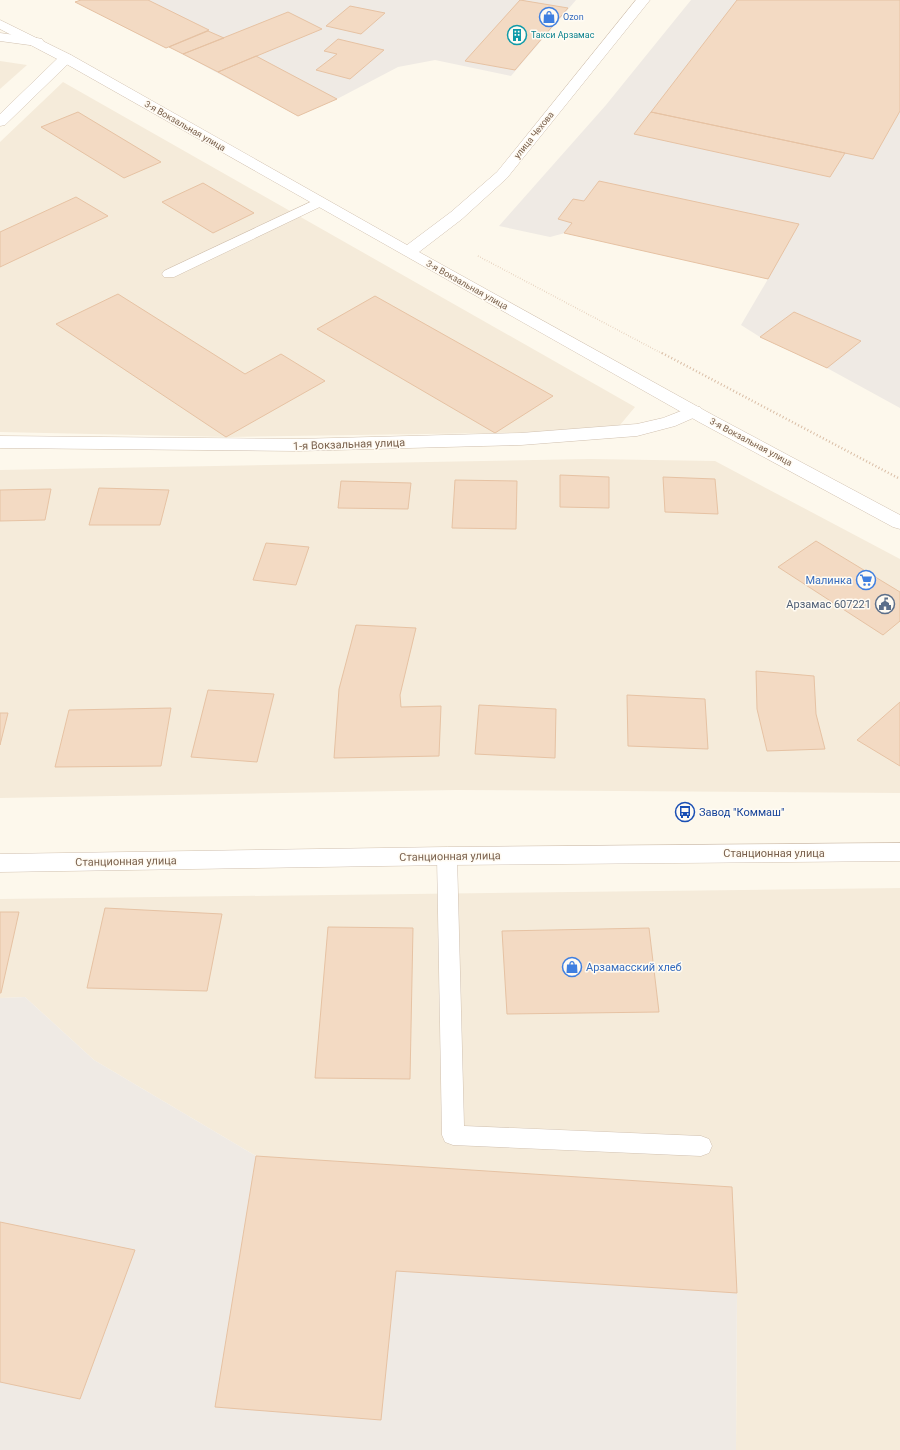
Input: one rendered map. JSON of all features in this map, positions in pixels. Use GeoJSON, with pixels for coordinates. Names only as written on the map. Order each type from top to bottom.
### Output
{"type":"FeatureCollection","features":[{"type":"Feature","properties":{"kind":"street","name":"улица Чехова"},"geometry":{"type":"LineString","coordinates":[[408,252],[477,200],[502,175],[642,0]]}},
{"type":"Feature","properties":{"kind":"street","name":"3-я Вокзальная улица"},"geometry":{"type":"LineString","coordinates":[[0,24],[38,42],[408,252],[694,411],[900,523]]}},
{"type":"Feature","properties":{"kind":"street","name":"3-я Вокзальная улица"},"geometry":{"type":"LineString","coordinates":[[0,37],[38,42]]}},
{"type":"Feature","properties":{"kind":"street"},"geometry":{"type":"LineString","coordinates":[[0,122],[66,58]]}},
{"type":"Feature","properties":{"kind":"street","name":"1-я Вокзальная улица"},"geometry":{"type":"LineString","coordinates":[[0,442],[297,445],[521,439],[637,430],[669,422],[694,411]]}},
{"type":"Feature","properties":{"kind":"street","name":"Станционная улица"},"geometry":{"type":"LineString","coordinates":[[0,863],[447,856],[900,852]]}},
{"type":"Feature","properties":{"kind":"lane"},"geometry":{"type":"LineString","coordinates":[[169,274],[319,202]]}},
{"type":"Feature","properties":{"kind":"lane"},"geometry":{"type":"LineString","coordinates":[[447,856],[453,1135],[701,1146]]}},
{"type":"Feature","properties":{"kind":"path"},"geometry":{"type":"LineString","coordinates":[[435,233],[900,479]]}},
{"type":"Feature","properties":{"kind":"shaded area"},"geometry":{"type":"Polygon","coordinates":[[[81,0],[576,0],[511,76],[435,60],[398,67],[337,99],[298,116],[169,47],[166,48],[75,2],[81,0]]]}},
{"type":"Feature","properties":{"kind":"shaded area"},"geometry":{"type":"Polygon","coordinates":[[[691,0],[900,0],[900,408],[827,368],[760,337],[741,325],[768,279],[565,233],[550,237],[499,226],[606,105],[691,0]]]}},
{"type":"Feature","properties":{"kind":"shaded area"},"geometry":{"type":"Polygon","coordinates":[[[0,61],[27,65],[0,89],[0,61]]]}},
{"type":"Feature","properties":{"kind":"shaded area"},"geometry":{"type":"Polygon","coordinates":[[[63,82],[635,407],[615,431],[229,437],[0,432],[0,142],[63,82]]]}},
{"type":"Feature","properties":{"kind":"shaded area"},"geometry":{"type":"Polygon","coordinates":[[[590,459],[715,461],[900,559],[900,793],[456,790],[0,798],[0,470],[590,459]]]}},
{"type":"Feature","properties":{"kind":"shaded area"},"geometry":{"type":"Polygon","coordinates":[[[900,888],[900,1450],[736,1450],[737,1293],[256,1156],[94,1060],[25,997],[0,998],[0,899],[900,888]]]}},
{"type":"Feature","properties":{"kind":"shaded area"},"geometry":{"type":"Polygon","coordinates":[[[25,997],[94,1060],[256,1156],[732,1187],[737,1293],[736,1450],[0,1450],[0,998],[25,997]]]}},
{"type":"Feature","properties":{"kind":"building"},"geometry":{"type":"Polygon","coordinates":[[[81,0],[148,0],[209,30],[166,48],[75,2],[81,0]]]}},
{"type":"Feature","properties":{"kind":"building","name":"Такси Арзамас"},"geometry":{"type":"Polygon","coordinates":[[[520,0],[568,8],[515,70],[465,61],[520,0]]]}},
{"type":"Feature","properties":{"kind":"building"},"geometry":{"type":"Polygon","coordinates":[[[737,0],[900,0],[900,111],[873,159],[651,112],[737,0]]]}},
{"type":"Feature","properties":{"kind":"building"},"geometry":{"type":"Polygon","coordinates":[[[350,6],[385,13],[361,34],[326,26],[350,6]]]}},
{"type":"Feature","properties":{"kind":"building"},"geometry":{"type":"Polygon","coordinates":[[[288,12],[322,29],[218,72],[183,54],[288,12]]]}},
{"type":"Feature","properties":{"kind":"building"},"geometry":{"type":"Polygon","coordinates":[[[208,31],[224,38],[183,54],[169,47],[208,31]]]}},
{"type":"Feature","properties":{"kind":"building"},"geometry":{"type":"Polygon","coordinates":[[[338,39],[384,50],[350,79],[316,70],[337,54],[324,51],[338,39]]]}},
{"type":"Feature","properties":{"kind":"building"},"geometry":{"type":"Polygon","coordinates":[[[256,56],[337,99],[298,116],[218,72],[256,56]]]}},
{"type":"Feature","properties":{"kind":"building"},"geometry":{"type":"Polygon","coordinates":[[[78,112],[161,162],[124,178],[41,127],[78,112]]]}},
{"type":"Feature","properties":{"kind":"building"},"geometry":{"type":"Polygon","coordinates":[[[651,112],[845,153],[830,177],[634,134],[651,112]]]}},
{"type":"Feature","properties":{"kind":"building"},"geometry":{"type":"Polygon","coordinates":[[[599,181],[799,224],[768,279],[564,233],[572,223],[558,219],[573,199],[584,201],[599,181]]]}},
{"type":"Feature","properties":{"kind":"building"},"geometry":{"type":"Polygon","coordinates":[[[203,183],[254,213],[213,233],[162,202],[203,183]]]}},
{"type":"Feature","properties":{"kind":"building"},"geometry":{"type":"Polygon","coordinates":[[[76,197],[108,216],[0,267],[0,232],[76,197]]]}},
{"type":"Feature","properties":{"kind":"building"},"geometry":{"type":"Polygon","coordinates":[[[118,294],[245,374],[281,354],[325,381],[226,437],[56,324],[118,294]]]}},
{"type":"Feature","properties":{"kind":"building"},"geometry":{"type":"Polygon","coordinates":[[[375,296],[553,396],[495,433],[317,329],[375,296]]]}},
{"type":"Feature","properties":{"kind":"building"},"geometry":{"type":"Polygon","coordinates":[[[794,312],[861,341],[827,368],[760,337],[794,312]]]}},
{"type":"Feature","properties":{"kind":"building"},"geometry":{"type":"Polygon","coordinates":[[[560,475],[609,477],[609,508],[560,507],[560,475]]]}},
{"type":"Feature","properties":{"kind":"building"},"geometry":{"type":"Polygon","coordinates":[[[663,477],[715,479],[718,514],[665,512],[663,477]]]}},
{"type":"Feature","properties":{"kind":"building"},"geometry":{"type":"Polygon","coordinates":[[[455,480],[517,481],[516,529],[452,528],[455,480]]]}},
{"type":"Feature","properties":{"kind":"building"},"geometry":{"type":"Polygon","coordinates":[[[341,481],[411,483],[408,509],[338,508],[341,481]]]}},
{"type":"Feature","properties":{"kind":"building"},"geometry":{"type":"Polygon","coordinates":[[[99,488],[169,490],[160,525],[89,525],[99,488]]]}},
{"type":"Feature","properties":{"kind":"building"},"geometry":{"type":"Polygon","coordinates":[[[51,489],[45,520],[0,521],[0,490],[51,489]]]}},
{"type":"Feature","properties":{"kind":"building"},"geometry":{"type":"Polygon","coordinates":[[[816,541],[900,592],[900,621],[883,635],[778,567],[816,541]]]}},
{"type":"Feature","properties":{"kind":"building"},"geometry":{"type":"Polygon","coordinates":[[[266,543],[309,547],[296,585],[253,580],[266,543]]]}},
{"type":"Feature","properties":{"kind":"building"},"geometry":{"type":"Polygon","coordinates":[[[356,625],[416,628],[400,695],[401,707],[441,706],[439,756],[334,758],[339,689],[356,625]]]}},
{"type":"Feature","properties":{"kind":"building"},"geometry":{"type":"Polygon","coordinates":[[[756,671],[814,676],[816,714],[825,749],[767,751],[757,709],[756,671]]]}},
{"type":"Feature","properties":{"kind":"building"},"geometry":{"type":"Polygon","coordinates":[[[208,690],[274,694],[257,762],[191,757],[208,690]]]}},
{"type":"Feature","properties":{"kind":"building"},"geometry":{"type":"Polygon","coordinates":[[[627,695],[705,699],[708,749],[628,746],[627,695]]]}},
{"type":"Feature","properties":{"kind":"building"},"geometry":{"type":"Polygon","coordinates":[[[900,702],[900,766],[857,740],[900,702]]]}},
{"type":"Feature","properties":{"kind":"building"},"geometry":{"type":"Polygon","coordinates":[[[479,705],[556,709],[555,758],[475,754],[479,705]]]}},
{"type":"Feature","properties":{"kind":"building"},"geometry":{"type":"Polygon","coordinates":[[[171,708],[161,766],[55,767],[69,710],[171,708]]]}},
{"type":"Feature","properties":{"kind":"building"},"geometry":{"type":"Polygon","coordinates":[[[0,713],[8,713],[0,745],[0,713]]]}},
{"type":"Feature","properties":{"kind":"building"},"geometry":{"type":"Polygon","coordinates":[[[105,908],[222,914],[207,991],[87,988],[105,908]]]}},
{"type":"Feature","properties":{"kind":"building"},"geometry":{"type":"Polygon","coordinates":[[[0,912],[19,912],[1,993],[0,993],[0,912]]]}},
{"type":"Feature","properties":{"kind":"building"},"geometry":{"type":"Polygon","coordinates":[[[328,927],[413,928],[410,1079],[315,1078],[328,927]]]}},
{"type":"Feature","properties":{"kind":"building"},"geometry":{"type":"Polygon","coordinates":[[[649,928],[659,1012],[507,1014],[502,931],[649,928]]]}},
{"type":"Feature","properties":{"kind":"building"},"geometry":{"type":"Polygon","coordinates":[[[256,1156],[732,1187],[737,1293],[396,1271],[381,1420],[215,1407],[256,1156]]]}},
{"type":"Feature","properties":{"kind":"building"},"geometry":{"type":"Polygon","coordinates":[[[0,1222],[135,1250],[80,1399],[0,1382],[0,1222]]]}},
{"type":"Feature","properties":{"kind":"place","name":"Ozon"},"geometry":{"type":"Point","coordinates":[549,17]}},
{"type":"Feature","properties":{"kind":"place","name":"Такси Арзамас"},"geometry":{"type":"Point","coordinates":[517,35]}},
{"type":"Feature","properties":{"kind":"place","name":"Малинка"},"geometry":{"type":"Point","coordinates":[866,580]}},
{"type":"Feature","properties":{"kind":"place","name":"Арзамас 607221"},"geometry":{"type":"Point","coordinates":[885,604]}},
{"type":"Feature","properties":{"kind":"place","name":"Завод \"Коммаш\""},"geometry":{"type":"Point","coordinates":[685,812]}},
{"type":"Feature","properties":{"kind":"place","name":"Арзамасский хлеб"},"geometry":{"type":"Point","coordinates":[572,967]}}]}
